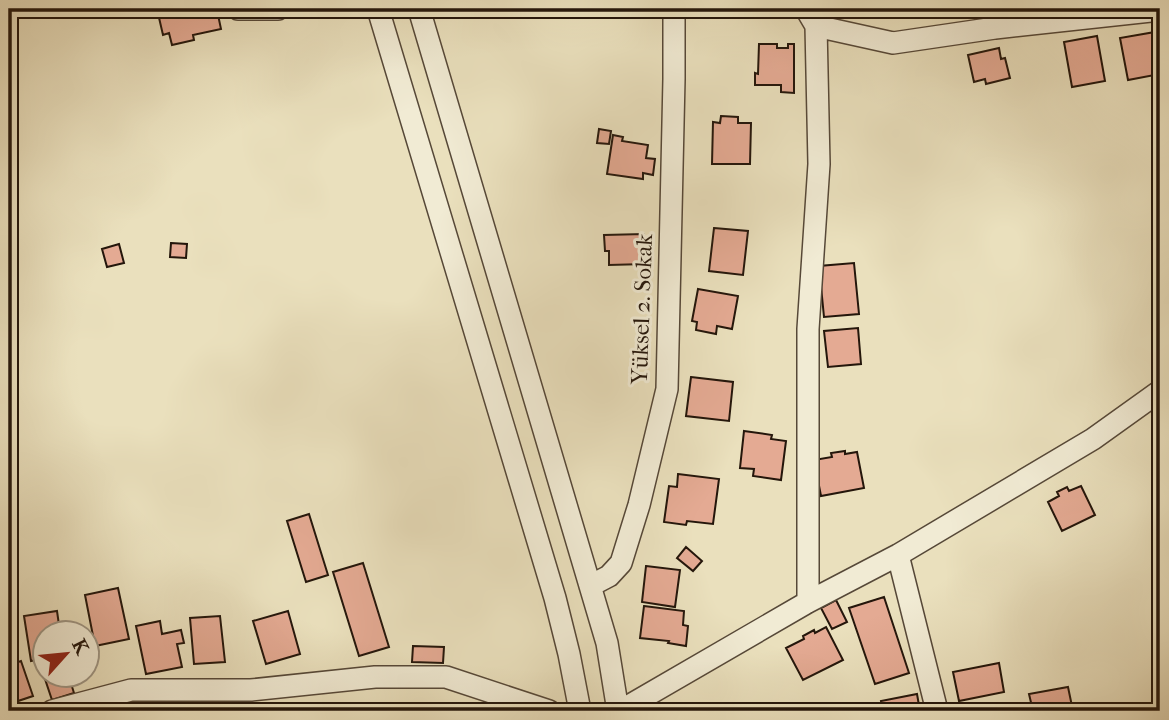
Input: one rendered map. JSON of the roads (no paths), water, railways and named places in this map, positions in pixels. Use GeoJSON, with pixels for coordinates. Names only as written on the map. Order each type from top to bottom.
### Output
{"type":"FeatureCollection","features":[{"type":"Feature","properties":{"kind":"street"},"geometry":{"type":"LineString","coordinates":[[238,9],[276,9]]}},
{"type":"Feature","properties":{"kind":"street"},"geometry":{"type":"LineString","coordinates":[[378,9],[555,598],[580,711]]}},
{"type":"Feature","properties":{"kind":"street"},"geometry":{"type":"LineString","coordinates":[[419,9],[607,643],[619,711],[808,602],[898,555],[1093,439],[1160,391]]}},
{"type":"Feature","properties":{"kind":"street","name":"Yüksel 2. Sokak"},"geometry":{"type":"LineString","coordinates":[[590,586],[609,576],[621,562],[639,505],[667,389],[674,9]]}},
{"type":"Feature","properties":{"kind":"street"},"geometry":{"type":"LineString","coordinates":[[808,602],[808,329],[819,164],[811,17],[893,43],[995,28],[1160,10]]}},
{"type":"Feature","properties":{"kind":"street"},"geometry":{"type":"LineString","coordinates":[[898,555],[937,711]]}},
{"type":"Feature","properties":{"kind":"street"},"geometry":{"type":"LineString","coordinates":[[52,711],[131,690],[251,690],[375,677],[446,677],[549,711]]}}]}
